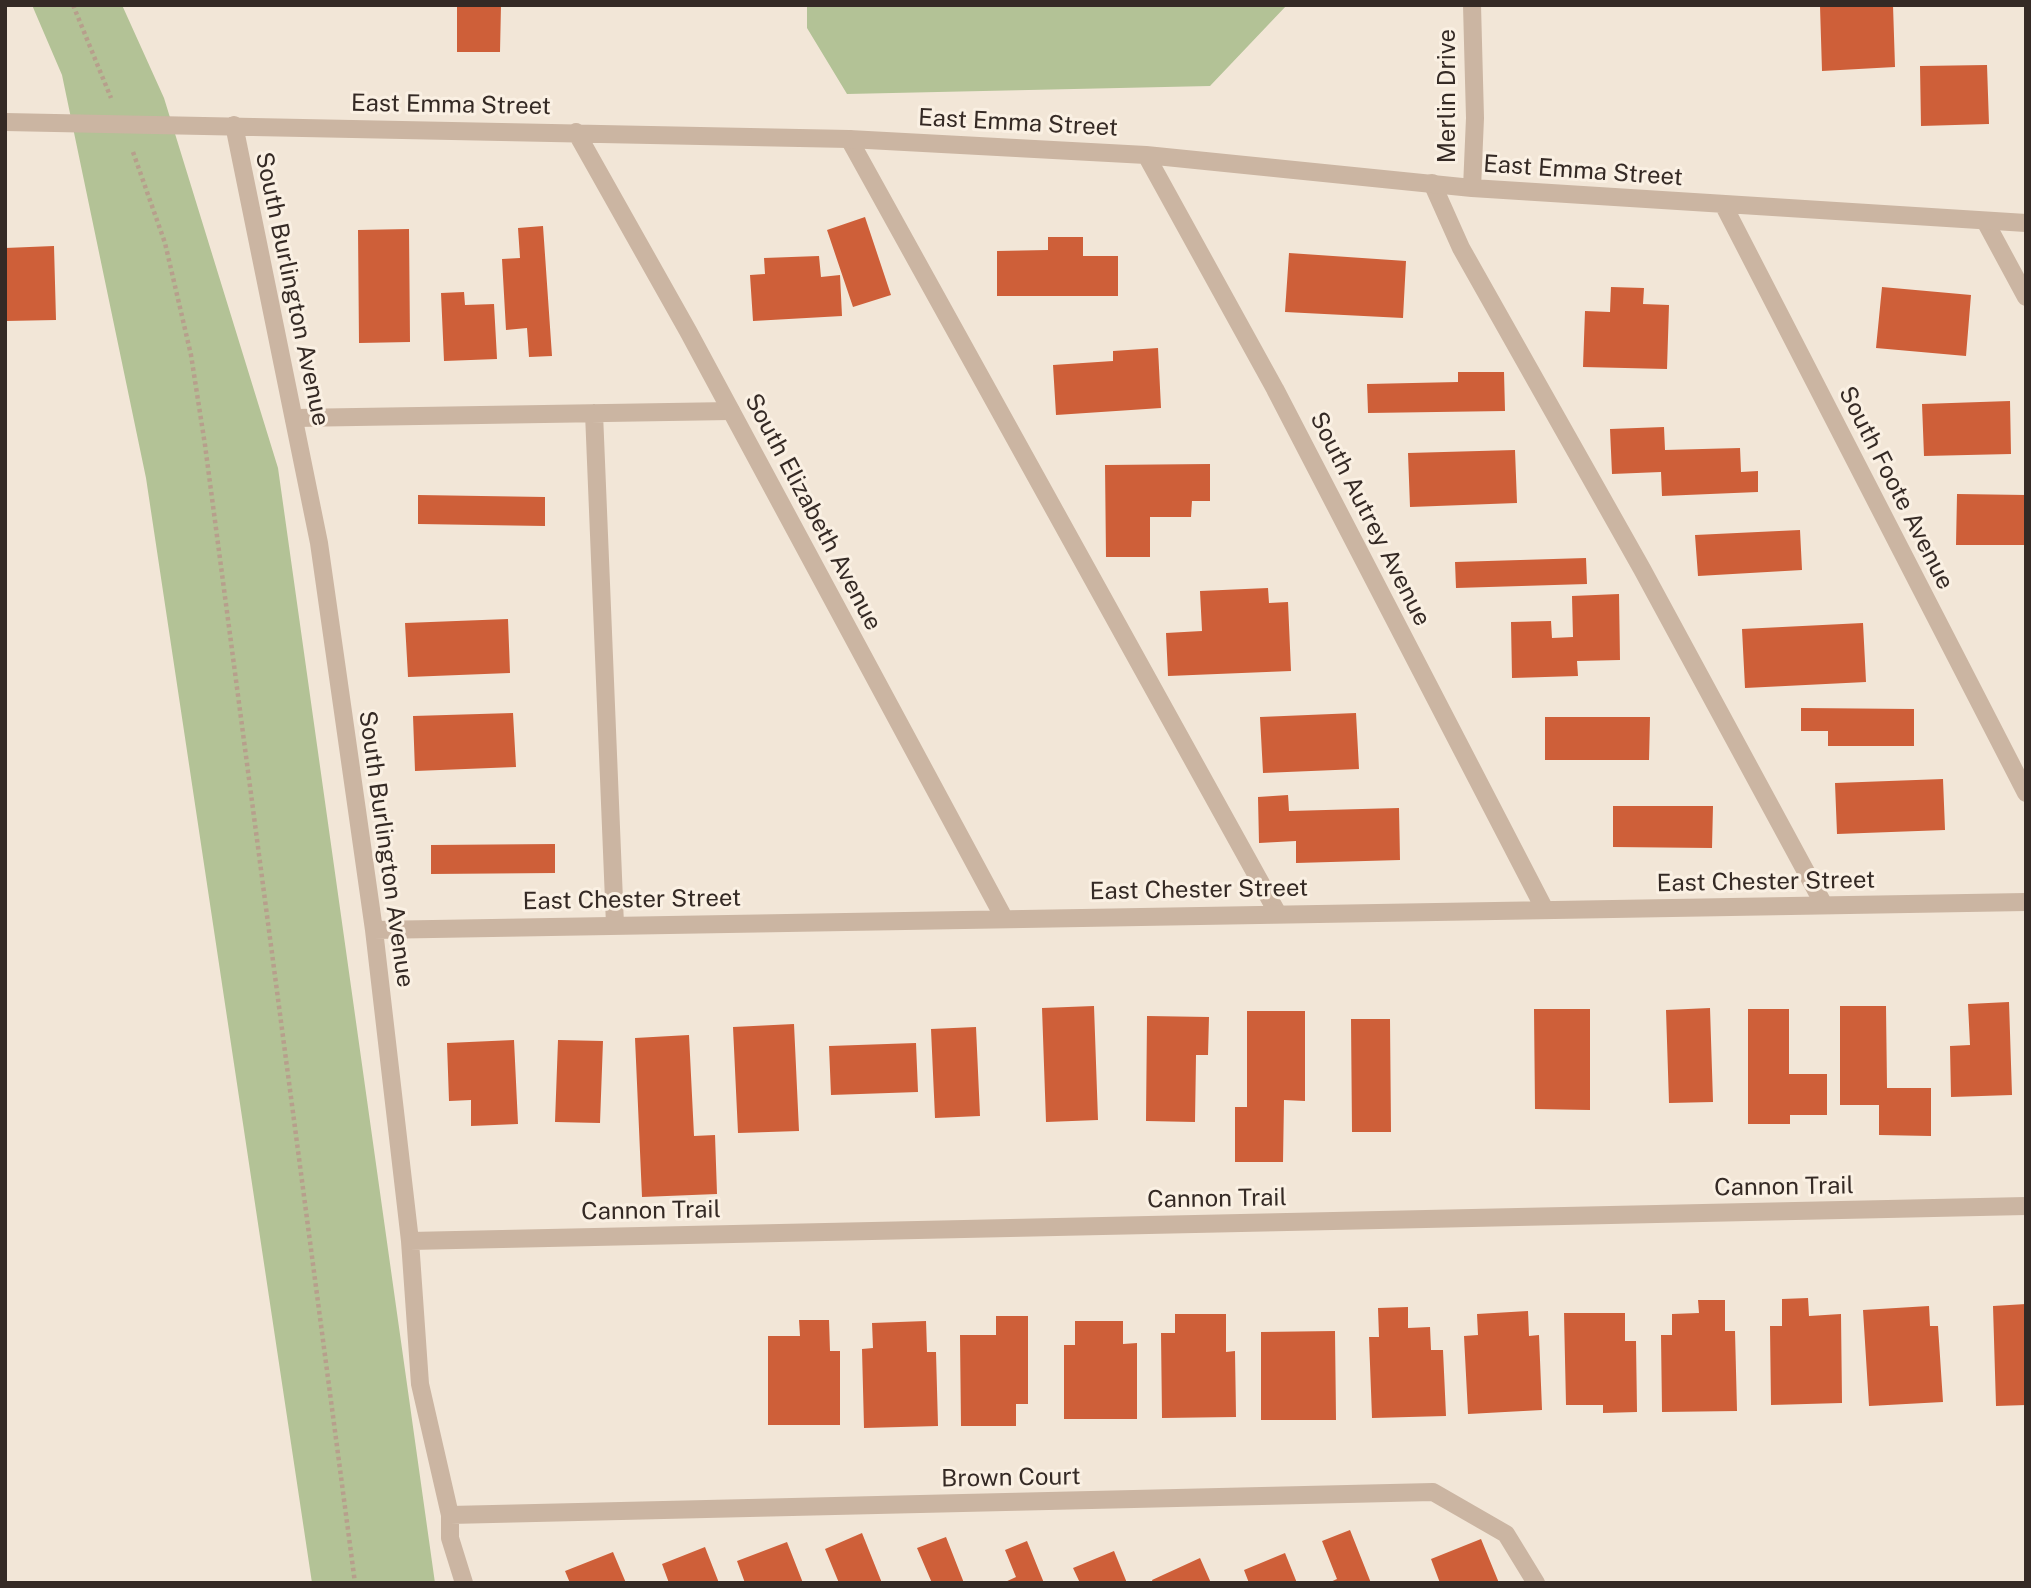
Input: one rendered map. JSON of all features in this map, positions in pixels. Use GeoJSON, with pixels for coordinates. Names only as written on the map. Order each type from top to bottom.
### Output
{"type":"FeatureCollection","features":[{"type":"Feature","properties":{"kind":"street","name":"Merlin Drive"},"geometry":{"type":"LineString","coordinates":[[1472,5],[1475,118],[1472,188]]}},
{"type":"Feature","properties":{"kind":"street","name":"East Emma Street"},"geometry":{"type":"LineString","coordinates":[[5,122],[849,139],[1146,155],[1472,188],[2026,223]]}},
{"type":"Feature","properties":{"kind":"street","name":"South Burlington Avenue"},"geometry":{"type":"LineString","coordinates":[[234,125],[319,542],[374,930],[410,1241],[420,1384],[450,1515],[450,1538],[464,1583]]}},
{"type":"Feature","properties":{"kind":"street","name":"South Elizabeth Avenue"},"geometry":{"type":"LineString","coordinates":[[576,132],[731,411],[1004,918]]}},
{"type":"Feature","properties":{"kind":"street"},"geometry":{"type":"LineString","coordinates":[[849,139],[1278,914]]}},
{"type":"Feature","properties":{"kind":"street","name":"South Autrey Avenue"},"geometry":{"type":"LineString","coordinates":[[1146,155],[1282,401],[1545,910]]}},
{"type":"Feature","properties":{"kind":"street"},"geometry":{"type":"LineString","coordinates":[[1432,183],[1461,248],[1642,569],[1824,905]]}},
{"type":"Feature","properties":{"kind":"street","name":"South Foote Avenue"},"geometry":{"type":"LineString","coordinates":[[1724,206],[2026,793]]}},
{"type":"Feature","properties":{"kind":"street"},"geometry":{"type":"LineString","coordinates":[[1985,221],[2026,297]]}},
{"type":"Feature","properties":{"kind":"street"},"geometry":{"type":"LineString","coordinates":[[294,418],[731,411]]}},
{"type":"Feature","properties":{"kind":"street"},"geometry":{"type":"LineString","coordinates":[[594,413],[615,925]]}},
{"type":"Feature","properties":{"kind":"street","name":"East Chester Street"},"geometry":{"type":"LineString","coordinates":[[374,930],[2026,902]]}},
{"type":"Feature","properties":{"kind":"street","name":"Cannon Trail"},"geometry":{"type":"LineString","coordinates":[[410,1241],[2026,1206]]}},
{"type":"Feature","properties":{"kind":"street","name":"Brown Court"},"geometry":{"type":"LineString","coordinates":[[450,1515],[1433,1492],[1506,1534],[1536,1583]]}},
{"type":"Feature","properties":{"kind":"path"},"geometry":{"type":"LineString","coordinates":[[73,5],[123,124],[165,243],[191,355],[355,1583]]}},
{"type":"Feature","properties":{"kind":"green space"},"geometry":{"type":"Polygon","coordinates":[[[32,5],[122,5],[164,98],[278,468],[435,1583],[312,1583],[146,478],[62,75],[32,5]]]}},
{"type":"Feature","properties":{"kind":"green space"},"geometry":{"type":"Polygon","coordinates":[[[807,5],[1287,5],[1210,86],[847,94],[807,28],[807,5]]]}},
{"type":"Feature","properties":{"kind":"building"},"geometry":{"type":"Polygon","coordinates":[[[457,5],[501,5],[500,52],[457,52],[457,5]]]}},
{"type":"Feature","properties":{"kind":"building"},"geometry":{"type":"Polygon","coordinates":[[[1893,5],[1895,67],[1822,71],[1820,6],[1893,5]]]}},
{"type":"Feature","properties":{"kind":"building"},"geometry":{"type":"Polygon","coordinates":[[[1987,65],[1989,124],[1921,126],[1920,66],[1987,65]]]}},
{"type":"Feature","properties":{"kind":"building"},"geometry":{"type":"Polygon","coordinates":[[[865,217],[891,295],[853,307],[827,230],[865,217]]]}},
{"type":"Feature","properties":{"kind":"building"},"geometry":{"type":"Polygon","coordinates":[[[543,226],[552,356],[529,357],[527,328],[506,330],[502,259],[520,258],[518,228],[543,226]]]}},
{"type":"Feature","properties":{"kind":"building"},"geometry":{"type":"Polygon","coordinates":[[[409,229],[410,342],[359,343],[358,230],[409,229]]]}},
{"type":"Feature","properties":{"kind":"building"},"geometry":{"type":"Polygon","coordinates":[[[1048,237],[1083,237],[1083,256],[1118,256],[1118,296],[997,296],[997,251],[1048,250],[1048,237]]]}},
{"type":"Feature","properties":{"kind":"building"},"geometry":{"type":"Polygon","coordinates":[[[54,246],[56,320],[5,321],[5,248],[54,246]]]}},
{"type":"Feature","properties":{"kind":"building"},"geometry":{"type":"Polygon","coordinates":[[[1289,253],[1406,261],[1403,318],[1285,312],[1289,253]]]}},
{"type":"Feature","properties":{"kind":"building"},"geometry":{"type":"Polygon","coordinates":[[[819,256],[821,277],[840,275],[842,316],[753,321],[750,275],[765,274],[764,258],[819,256]]]}},
{"type":"Feature","properties":{"kind":"building"},"geometry":{"type":"Polygon","coordinates":[[[1611,287],[1644,288],[1643,304],[1669,305],[1667,369],[1583,367],[1585,311],[1610,312],[1611,287]]]}},
{"type":"Feature","properties":{"kind":"building"},"geometry":{"type":"Polygon","coordinates":[[[1882,287],[1971,295],[1966,356],[1876,348],[1882,287]]]}},
{"type":"Feature","properties":{"kind":"building"},"geometry":{"type":"Polygon","coordinates":[[[464,292],[465,305],[494,304],[497,359],[444,361],[441,293],[464,292]]]}},
{"type":"Feature","properties":{"kind":"building"},"geometry":{"type":"Polygon","coordinates":[[[1158,348],[1161,408],[1056,415],[1053,365],[1113,361],[1113,351],[1158,348]]]}},
{"type":"Feature","properties":{"kind":"building"},"geometry":{"type":"Polygon","coordinates":[[[1458,372],[1504,372],[1505,411],[1368,413],[1367,384],[1458,382],[1458,372]]]}},
{"type":"Feature","properties":{"kind":"building"},"geometry":{"type":"Polygon","coordinates":[[[2010,401],[2011,454],[1924,456],[1922,404],[2010,401]]]}},
{"type":"Feature","properties":{"kind":"building"},"geometry":{"type":"Polygon","coordinates":[[[1664,427],[1665,450],[1740,448],[1741,472],[1758,471],[1758,492],[1662,496],[1661,472],[1612,474],[1610,429],[1664,427]]]}},
{"type":"Feature","properties":{"kind":"building"},"geometry":{"type":"Polygon","coordinates":[[[1515,450],[1517,503],[1410,507],[1408,453],[1515,450]]]}},
{"type":"Feature","properties":{"kind":"building"},"geometry":{"type":"Polygon","coordinates":[[[1210,464],[1210,501],[1192,501],[1191,517],[1150,517],[1150,557],[1106,557],[1105,465],[1210,464]]]}},
{"type":"Feature","properties":{"kind":"building"},"geometry":{"type":"Polygon","coordinates":[[[1957,494],[2026,495],[2026,545],[1956,545],[1957,494]]]}},
{"type":"Feature","properties":{"kind":"building"},"geometry":{"type":"Polygon","coordinates":[[[418,495],[545,497],[545,526],[418,524],[418,495]]]}},
{"type":"Feature","properties":{"kind":"building"},"geometry":{"type":"Polygon","coordinates":[[[1800,530],[1802,570],[1698,576],[1695,535],[1800,530]]]}},
{"type":"Feature","properties":{"kind":"building"},"geometry":{"type":"Polygon","coordinates":[[[1586,558],[1587,584],[1456,588],[1455,562],[1586,558]]]}},
{"type":"Feature","properties":{"kind":"building"},"geometry":{"type":"Polygon","coordinates":[[[1268,588],[1269,603],[1288,602],[1291,671],[1168,676],[1166,633],[1202,631],[1200,591],[1268,588]]]}},
{"type":"Feature","properties":{"kind":"building"},"geometry":{"type":"Polygon","coordinates":[[[1619,594],[1620,660],[1577,661],[1578,676],[1512,678],[1511,622],[1551,621],[1552,638],[1573,637],[1572,596],[1619,594]]]}},
{"type":"Feature","properties":{"kind":"building"},"geometry":{"type":"Polygon","coordinates":[[[508,619],[510,673],[408,677],[405,623],[508,619]]]}},
{"type":"Feature","properties":{"kind":"building"},"geometry":{"type":"Polygon","coordinates":[[[1863,623],[1866,682],[1745,688],[1742,629],[1863,623]]]}},
{"type":"Feature","properties":{"kind":"building"},"geometry":{"type":"Polygon","coordinates":[[[1801,708],[1914,709],[1914,746],[1828,746],[1828,731],[1801,731],[1801,708]]]}},
{"type":"Feature","properties":{"kind":"building"},"geometry":{"type":"Polygon","coordinates":[[[513,713],[516,767],[415,771],[413,716],[513,713]]]}},
{"type":"Feature","properties":{"kind":"building"},"geometry":{"type":"Polygon","coordinates":[[[1356,713],[1359,769],[1263,773],[1260,717],[1356,713]]]}},
{"type":"Feature","properties":{"kind":"building"},"geometry":{"type":"Polygon","coordinates":[[[1545,717],[1650,717],[1649,760],[1545,760],[1545,717]]]}},
{"type":"Feature","properties":{"kind":"building"},"geometry":{"type":"Polygon","coordinates":[[[1943,779],[1945,830],[1837,834],[1835,783],[1943,779]]]}},
{"type":"Feature","properties":{"kind":"building"},"geometry":{"type":"Polygon","coordinates":[[[1288,795],[1289,811],[1399,808],[1400,860],[1296,863],[1296,841],[1259,843],[1258,797],[1288,795]]]}},
{"type":"Feature","properties":{"kind":"building"},"geometry":{"type":"Polygon","coordinates":[[[1613,806],[1713,806],[1712,848],[1613,847],[1613,806]]]}},
{"type":"Feature","properties":{"kind":"building"},"geometry":{"type":"Polygon","coordinates":[[[555,844],[555,873],[431,874],[431,845],[555,844]]]}},
{"type":"Feature","properties":{"kind":"building"},"geometry":{"type":"Polygon","coordinates":[[[2009,1002],[2012,1095],[1951,1097],[1950,1046],[1970,1045],[1968,1004],[2009,1002]]]}},
{"type":"Feature","properties":{"kind":"building"},"geometry":{"type":"Polygon","coordinates":[[[1094,1006],[1098,1120],[1046,1122],[1042,1008],[1094,1006]]]}},
{"type":"Feature","properties":{"kind":"building"},"geometry":{"type":"Polygon","coordinates":[[[1840,1006],[1886,1006],[1887,1088],[1931,1088],[1931,1136],[1879,1135],[1879,1105],[1840,1105],[1840,1006]]]}},
{"type":"Feature","properties":{"kind":"building"},"geometry":{"type":"Polygon","coordinates":[[[1710,1008],[1713,1102],[1669,1103],[1666,1010],[1710,1008]]]}},
{"type":"Feature","properties":{"kind":"building"},"geometry":{"type":"Polygon","coordinates":[[[1534,1009],[1590,1009],[1590,1110],[1535,1109],[1534,1009]]]}},
{"type":"Feature","properties":{"kind":"building"},"geometry":{"type":"Polygon","coordinates":[[[1748,1009],[1789,1009],[1789,1074],[1827,1074],[1827,1115],[1790,1115],[1790,1124],[1748,1124],[1748,1009]]]}},
{"type":"Feature","properties":{"kind":"building"},"geometry":{"type":"Polygon","coordinates":[[[1247,1011],[1305,1011],[1305,1101],[1284,1100],[1283,1162],[1235,1162],[1235,1107],[1247,1107],[1247,1011]]]}},
{"type":"Feature","properties":{"kind":"building"},"geometry":{"type":"Polygon","coordinates":[[[1147,1016],[1209,1017],[1208,1055],[1196,1055],[1195,1122],[1146,1121],[1147,1016]]]}},
{"type":"Feature","properties":{"kind":"building"},"geometry":{"type":"Polygon","coordinates":[[[1351,1019],[1390,1019],[1391,1132],[1352,1132],[1351,1019]]]}},
{"type":"Feature","properties":{"kind":"building"},"geometry":{"type":"Polygon","coordinates":[[[794,1024],[799,1131],[738,1133],[733,1027],[794,1024]]]}},
{"type":"Feature","properties":{"kind":"building"},"geometry":{"type":"Polygon","coordinates":[[[976,1027],[980,1116],[935,1118],[931,1029],[976,1027]]]}},
{"type":"Feature","properties":{"kind":"building"},"geometry":{"type":"Polygon","coordinates":[[[689,1035],[694,1136],[715,1135],[717,1194],[642,1197],[635,1038],[689,1035]]]}},
{"type":"Feature","properties":{"kind":"building"},"geometry":{"type":"Polygon","coordinates":[[[514,1040],[518,1124],[471,1126],[471,1100],[449,1101],[447,1043],[514,1040]]]}},
{"type":"Feature","properties":{"kind":"building"},"geometry":{"type":"Polygon","coordinates":[[[558,1040],[603,1041],[600,1123],[555,1122],[558,1040]]]}},
{"type":"Feature","properties":{"kind":"building"},"geometry":{"type":"Polygon","coordinates":[[[916,1043],[918,1092],[831,1095],[829,1046],[916,1043]]]}},
{"type":"Feature","properties":{"kind":"building"},"geometry":{"type":"Polygon","coordinates":[[[1808,1298],[1809,1316],[1841,1314],[1842,1403],[1771,1405],[1770,1326],[1782,1326],[1782,1299],[1808,1298]]]}},
{"type":"Feature","properties":{"kind":"building"},"geometry":{"type":"Polygon","coordinates":[[[1698,1300],[1725,1300],[1725,1331],[1735,1331],[1737,1411],[1662,1412],[1661,1335],[1672,1335],[1672,1314],[1699,1313],[1698,1300]]]}},
{"type":"Feature","properties":{"kind":"building"},"geometry":{"type":"Polygon","coordinates":[[[2026,1304],[2026,1405],[1996,1406],[1993,1306],[2026,1304]]]}},
{"type":"Feature","properties":{"kind":"building"},"geometry":{"type":"Polygon","coordinates":[[[1929,1306],[1930,1326],[1938,1326],[1943,1402],[1869,1406],[1863,1310],[1929,1306]]]}},
{"type":"Feature","properties":{"kind":"building"},"geometry":{"type":"Polygon","coordinates":[[[1408,1307],[1408,1328],[1430,1327],[1431,1350],[1443,1350],[1446,1416],[1372,1418],[1369,1337],[1379,1337],[1378,1308],[1408,1307]]]}},
{"type":"Feature","properties":{"kind":"building"},"geometry":{"type":"Polygon","coordinates":[[[1528,1311],[1529,1336],[1539,1335],[1542,1410],[1468,1414],[1464,1336],[1478,1335],[1477,1314],[1528,1311]]]}},
{"type":"Feature","properties":{"kind":"building"},"geometry":{"type":"Polygon","coordinates":[[[1564,1313],[1625,1313],[1625,1341],[1636,1341],[1637,1412],[1603,1413],[1603,1405],[1566,1405],[1564,1313]]]}},
{"type":"Feature","properties":{"kind":"building"},"geometry":{"type":"Polygon","coordinates":[[[1175,1314],[1226,1314],[1226,1352],[1235,1351],[1236,1417],[1162,1418],[1161,1333],[1175,1333],[1175,1314]]]}},
{"type":"Feature","properties":{"kind":"building"},"geometry":{"type":"Polygon","coordinates":[[[996,1316],[1028,1316],[1028,1404],[1016,1404],[1016,1426],[961,1426],[960,1335],[996,1335],[996,1316]]]}},
{"type":"Feature","properties":{"kind":"building"},"geometry":{"type":"Polygon","coordinates":[[[799,1320],[829,1320],[830,1351],[840,1351],[840,1425],[768,1425],[768,1336],[800,1336],[799,1320]]]}},
{"type":"Feature","properties":{"kind":"building"},"geometry":{"type":"Polygon","coordinates":[[[926,1321],[927,1352],[936,1352],[938,1426],[864,1428],[862,1349],[873,1348],[872,1323],[926,1321]]]}},
{"type":"Feature","properties":{"kind":"building"},"geometry":{"type":"Polygon","coordinates":[[[1075,1321],[1123,1321],[1123,1344],[1137,1343],[1137,1419],[1064,1419],[1064,1345],[1075,1345],[1075,1321]]]}},
{"type":"Feature","properties":{"kind":"building"},"geometry":{"type":"Polygon","coordinates":[[[1335,1331],[1336,1420],[1261,1420],[1261,1332],[1335,1331]]]}},
{"type":"Feature","properties":{"kind":"building"},"geometry":{"type":"Polygon","coordinates":[[[1350,1530],[1371,1583],[1328,1583],[1337,1579],[1322,1541],[1350,1530]]]}},
{"type":"Feature","properties":{"kind":"building"},"geometry":{"type":"Polygon","coordinates":[[[862,1533],[882,1583],[839,1583],[825,1549],[862,1533]]]}},
{"type":"Feature","properties":{"kind":"building"},"geometry":{"type":"Polygon","coordinates":[[[946,1537],[964,1583],[932,1583],[917,1548],[946,1537]]]}},
{"type":"Feature","properties":{"kind":"building"},"geometry":{"type":"Polygon","coordinates":[[[1481,1539],[1499,1583],[1440,1583],[1431,1559],[1481,1539]]]}},
{"type":"Feature","properties":{"kind":"building"},"geometry":{"type":"Polygon","coordinates":[[[1027,1541],[1044,1583],[1003,1583],[1016,1577],[1005,1550],[1027,1541]]]}},
{"type":"Feature","properties":{"kind":"building"},"geometry":{"type":"Polygon","coordinates":[[[787,1542],[803,1583],[745,1583],[737,1561],[787,1542]]]}},
{"type":"Feature","properties":{"kind":"building"},"geometry":{"type":"Polygon","coordinates":[[[705,1547],[719,1583],[669,1583],[662,1564],[705,1547]]]}},
{"type":"Feature","properties":{"kind":"building"},"geometry":{"type":"Polygon","coordinates":[[[1114,1551],[1127,1583],[1080,1583],[1073,1568],[1114,1551]]]}},
{"type":"Feature","properties":{"kind":"building"},"geometry":{"type":"Polygon","coordinates":[[[613,1552],[626,1583],[570,1583],[565,1571],[613,1552]]]}},
{"type":"Feature","properties":{"kind":"building"},"geometry":{"type":"Polygon","coordinates":[[[1285,1553],[1297,1583],[1249,1583],[1244,1570],[1285,1553]]]}},
{"type":"Feature","properties":{"kind":"building"},"geometry":{"type":"Polygon","coordinates":[[[1200,1558],[1211,1583],[1153,1583],[1152,1580],[1200,1558]]]}}]}
